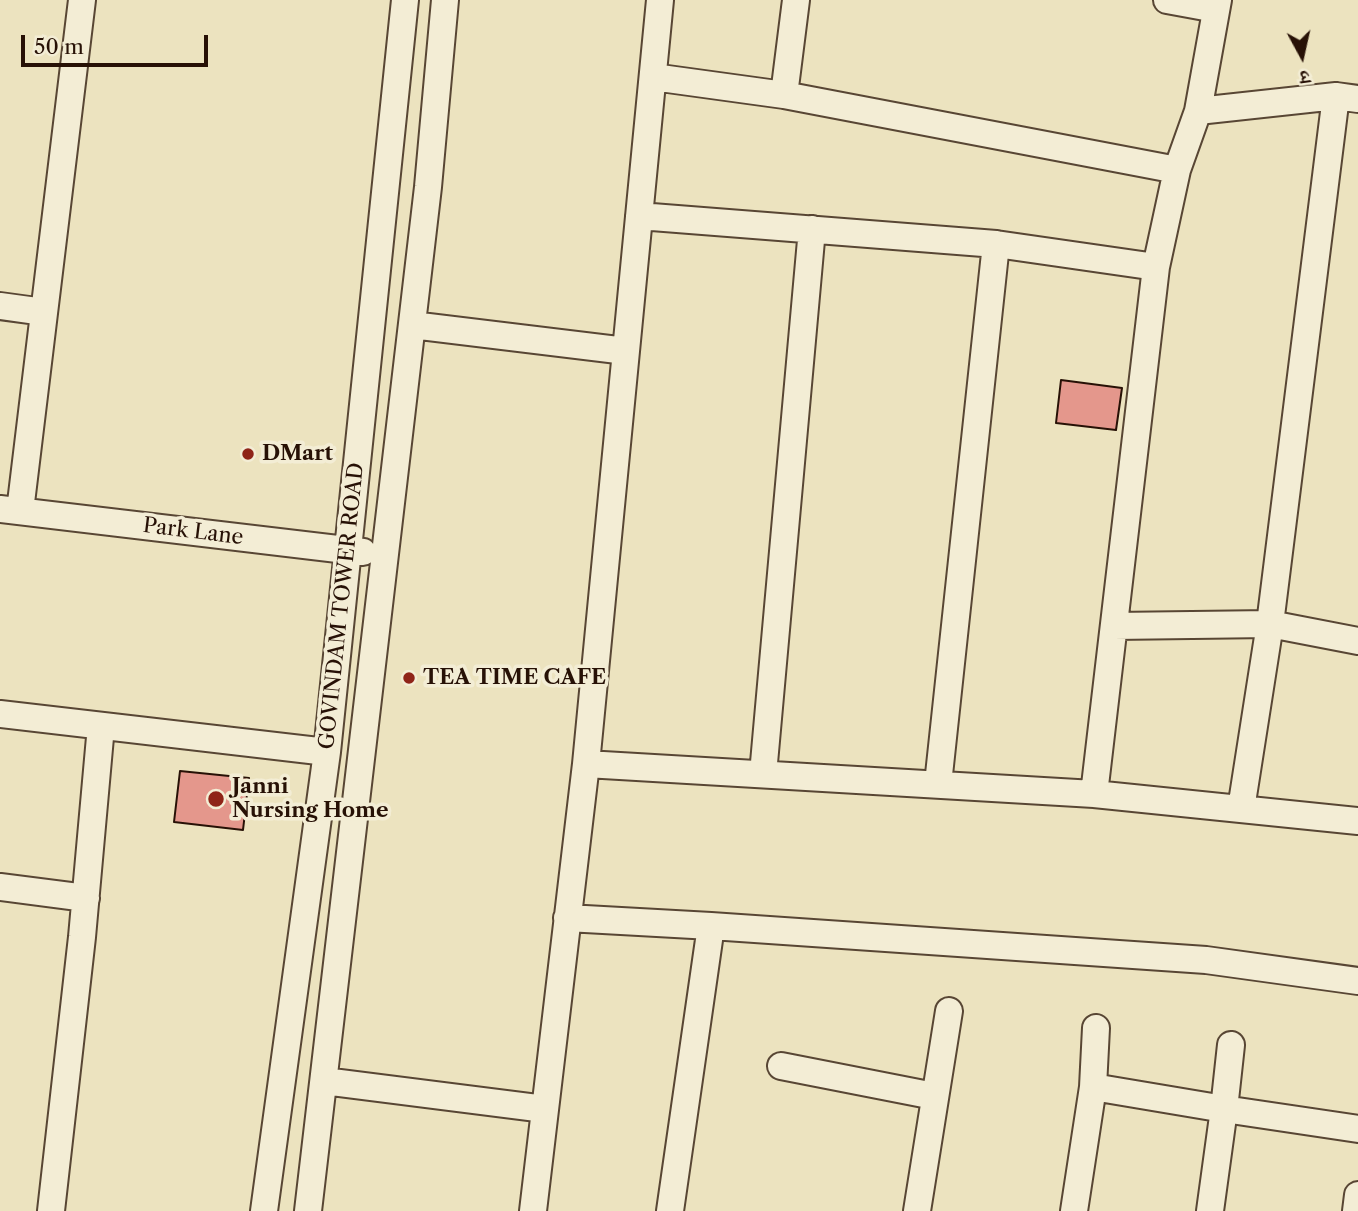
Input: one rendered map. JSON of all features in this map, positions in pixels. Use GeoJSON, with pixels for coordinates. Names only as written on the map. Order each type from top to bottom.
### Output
{"type":"FeatureCollection","features":[{"type":"Feature","properties":{"kind":"street"},"geometry":{"type":"LineString","coordinates":[[10,510],[44,312],[82,0]]}},
{"type":"Feature","properties":{"kind":"street","name":"GOVINDAM TOWER ROAD"},"geometry":{"type":"LineString","coordinates":[[264,1211],[327,752],[405,0]]}},
{"type":"Feature","properties":{"kind":"street","name":"GOVINDAM TOWER ROAD"},"geometry":{"type":"LineString","coordinates":[[308,1211],[428,187],[445,0]]}},
{"type":"Feature","properties":{"kind":"street"},"geometry":{"type":"LineString","coordinates":[[533,1211],[586,764],[660,0]]}},
{"type":"Feature","properties":{"kind":"street"},"geometry":{"type":"LineString","coordinates":[[784,95],[796,0]]}},
{"type":"Feature","properties":{"kind":"street"},"geometry":{"type":"LineString","coordinates":[[1094,794],[1156,267],[1177,170],[1198,111],[1217,4],[1167,0]]}},
{"type":"Feature","properties":{"kind":"street"},"geometry":{"type":"LineString","coordinates":[[653,77],[784,95],[1177,170]]}},
{"type":"Feature","properties":{"kind":"street"},"geometry":{"type":"LineString","coordinates":[[1198,111],[1347,97],[1241,809]]}},
{"type":"Feature","properties":{"kind":"street"},"geometry":{"type":"LineString","coordinates":[[639,216],[996,244],[1156,267]]}},
{"type":"Feature","properties":{"kind":"street"},"geometry":{"type":"LineString","coordinates":[[763,774],[812,229]]}},
{"type":"Feature","properties":{"kind":"street"},"geometry":{"type":"LineString","coordinates":[[938,785],[996,244]]}},
{"type":"Feature","properties":{"kind":"street"},"geometry":{"type":"LineString","coordinates":[[0,306],[44,312]]}},
{"type":"Feature","properties":{"kind":"street"},"geometry":{"type":"LineString","coordinates":[[412,326],[626,351]]}},
{"type":"Feature","properties":{"kind":"street","name":"Park Lane"},"geometry":{"type":"LineString","coordinates":[[10,510],[386,555]]}},
{"type":"Feature","properties":{"kind":"street"},"geometry":{"type":"LineString","coordinates":[[1114,626],[1270,624],[1358,641]]}},
{"type":"Feature","properties":{"kind":"street"},"geometry":{"type":"LineString","coordinates":[[0,714],[327,752]]}},
{"type":"Feature","properties":{"kind":"street"},"geometry":{"type":"LineString","coordinates":[[51,1211],[86,898],[101,726]]}},
{"type":"Feature","properties":{"kind":"street"},"geometry":{"type":"LineString","coordinates":[[586,764],[1094,794],[1358,821]]}},
{"type":"Feature","properties":{"kind":"street"},"geometry":{"type":"LineString","coordinates":[[0,887],[86,898]]}},
{"type":"Feature","properties":{"kind":"street"},"geometry":{"type":"LineString","coordinates":[[567,918],[1206,960],[1358,981]]}},
{"type":"Feature","properties":{"kind":"street"},"geometry":{"type":"LineString","coordinates":[[670,1211],[711,926]]}},
{"type":"Feature","properties":{"kind":"street"},"geometry":{"type":"LineString","coordinates":[[917,1211],[950,1012]]}},
{"type":"Feature","properties":{"kind":"street"},"geometry":{"type":"LineString","coordinates":[[1074,1211],[1093,1087],[1096,1028]]}},
{"type":"Feature","properties":{"kind":"street"},"geometry":{"type":"LineString","coordinates":[[1210,1211],[1231,1045]]}},
{"type":"Feature","properties":{"kind":"street"},"geometry":{"type":"LineString","coordinates":[[781,1066],[934,1096]]}},
{"type":"Feature","properties":{"kind":"street"},"geometry":{"type":"LineString","coordinates":[[324,1081],[545,1109]]}},
{"type":"Feature","properties":{"kind":"street"},"geometry":{"type":"LineString","coordinates":[[1093,1087],[1224,1110],[1358,1129]]}},
{"type":"Feature","properties":{"kind":"street"},"geometry":{"type":"LineString","coordinates":[[1356,1211],[1358,1195]]}},
{"type":"Feature","properties":{"kind":"building"},"geometry":{"type":"Polygon","coordinates":[[[1061,380],[1122,388],[1116,430],[1056,423],[1061,380]]]}},
{"type":"Feature","properties":{"kind":"building"},"geometry":{"type":"Polygon","coordinates":[[[180,771],[249,778],[243,830],[174,822],[180,771]]]}},
{"type":"Feature","properties":{"kind":"place","name":"DMart"},"geometry":{"type":"Point","coordinates":[248,454]}},
{"type":"Feature","properties":{"kind":"place","name":"TEA TIME CAFE"},"geometry":{"type":"Point","coordinates":[409,678]}},
{"type":"Feature","properties":{"kind":"place","name":"Janni Nursing Home"},"geometry":{"type":"Point","coordinates":[216,799]}}]}
